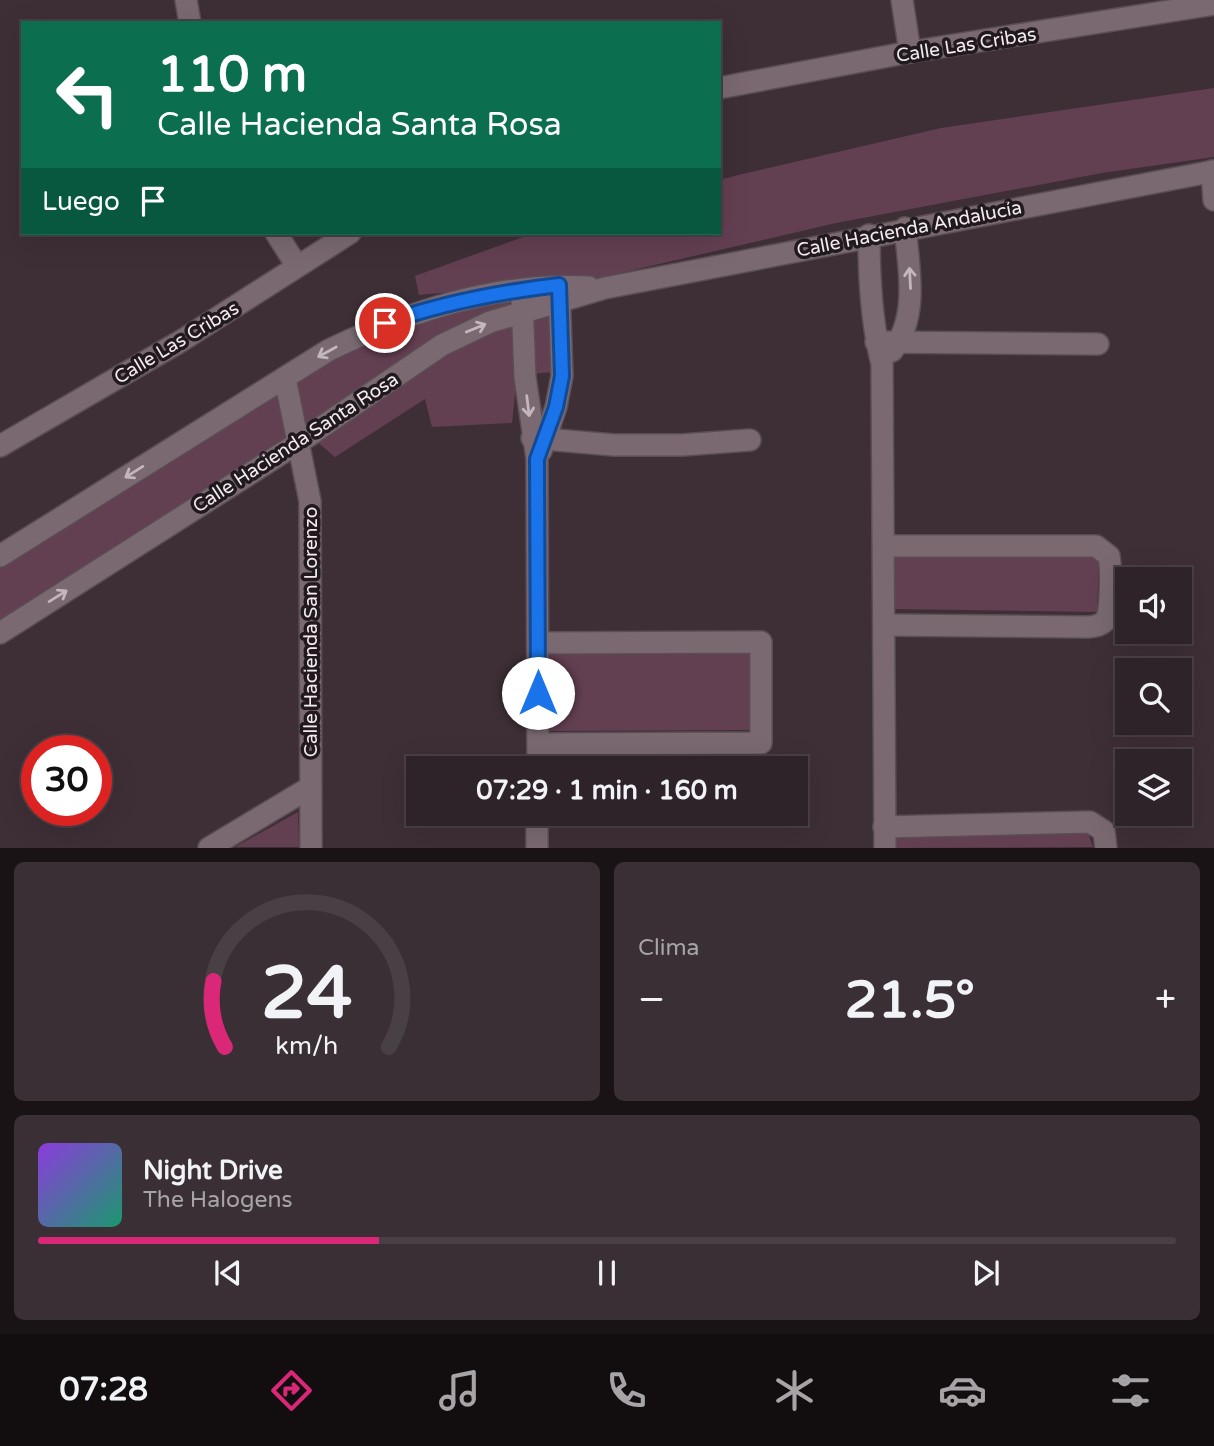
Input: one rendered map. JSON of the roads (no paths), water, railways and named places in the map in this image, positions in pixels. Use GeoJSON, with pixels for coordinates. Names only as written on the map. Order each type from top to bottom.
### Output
{"type":"FeatureCollection","features":[{"type":"Feature","properties":{"kind":"street"},"geometry":{"type":"LineString","coordinates":[[186,0],[190,21]]}},
{"type":"Feature","properties":{"kind":"street"},"geometry":{"type":"LineString","coordinates":[[902,0],[910,52]]}},
{"type":"Feature","properties":{"kind":"street","name":"Calle Las Cribas"},"geometry":{"type":"LineString","coordinates":[[721,88],[910,52],[1214,4]]}},
{"type":"Feature","properties":{"kind":"street"},"geometry":{"type":"LineString","coordinates":[[1213,171],[1214,200]]}},
{"type":"Feature","properties":{"kind":"street","name":"Calle Hacienda Andalucía"},"geometry":{"type":"LineString","coordinates":[[605,288],[905,228],[1213,171]]}},
{"type":"Feature","properties":{"kind":"street"},"geometry":{"type":"LineString","coordinates":[[882,364],[899,343],[908,310],[911,284],[905,228]]}},
{"type":"Feature","properties":{"kind":"street"},"geometry":{"type":"LineString","coordinates":[[277,235],[297,267]]}},
{"type":"Feature","properties":{"kind":"street","name":"Calle Las Cribas"},"geometry":{"type":"LineString","coordinates":[[0,446],[181,341],[347,235]]}},
{"type":"Feature","properties":{"kind":"street"},"geometry":{"type":"LineString","coordinates":[[869,235],[876,342],[882,364],[884,837],[1090,822],[1104,831],[1106,848]]}},
{"type":"Feature","properties":{"kind":"street","name":"Calle Hacienda Santa Rosa"},"geometry":{"type":"LineString","coordinates":[[0,556],[329,350],[385,323],[429,308],[523,289],[559,293],[605,288]]}},
{"type":"Feature","properties":{"kind":"street"},"geometry":{"type":"LineString","coordinates":[[523,289],[525,377],[539,445],[538,756]]}},
{"type":"Feature","properties":{"kind":"street"},"geometry":{"type":"LineString","coordinates":[[539,445],[562,376],[559,293]]}},
{"type":"Feature","properties":{"kind":"street","name":"Calle Hacienda Santa Rosa"},"geometry":{"type":"LineString","coordinates":[[0,633],[298,443],[442,345],[481,325],[522,312],[559,293]]}},
{"type":"Feature","properties":{"kind":"street"},"geometry":{"type":"LineString","coordinates":[[429,308],[442,345]]}},
{"type":"Feature","properties":{"kind":"street"},"geometry":{"type":"LineString","coordinates":[[873,309],[908,310]]}},
{"type":"Feature","properties":{"kind":"street"},"geometry":{"type":"LineString","coordinates":[[876,342],[1098,344]]}},
{"type":"Feature","properties":{"kind":"street"},"geometry":{"type":"LineString","coordinates":[[525,377],[562,376]]}},
{"type":"Feature","properties":{"kind":"street","name":"Calle Hacienda San Lorenzo"},"geometry":{"type":"LineString","coordinates":[[285,378],[310,501],[311,848]]}},
{"type":"Feature","properties":{"kind":"street"},"geometry":{"type":"LineString","coordinates":[[539,445],[682,445],[750,440]]}},
{"type":"Feature","properties":{"kind":"street"},"geometry":{"type":"LineString","coordinates":[[884,546],[1096,546],[1109,556],[1111,565],[1108,615],[1100,625],[884,625]]}},
{"type":"Feature","properties":{"kind":"street"},"geometry":{"type":"LineString","coordinates":[[538,643],[761,642],[761,743],[538,744]]}},
{"type":"Feature","properties":{"kind":"street"},"geometry":{"type":"LineString","coordinates":[[209,848],[309,788]]}},
{"type":"Feature","properties":{"kind":"street"},"geometry":{"type":"LineString","coordinates":[[537,826],[537,848]]}}]}
